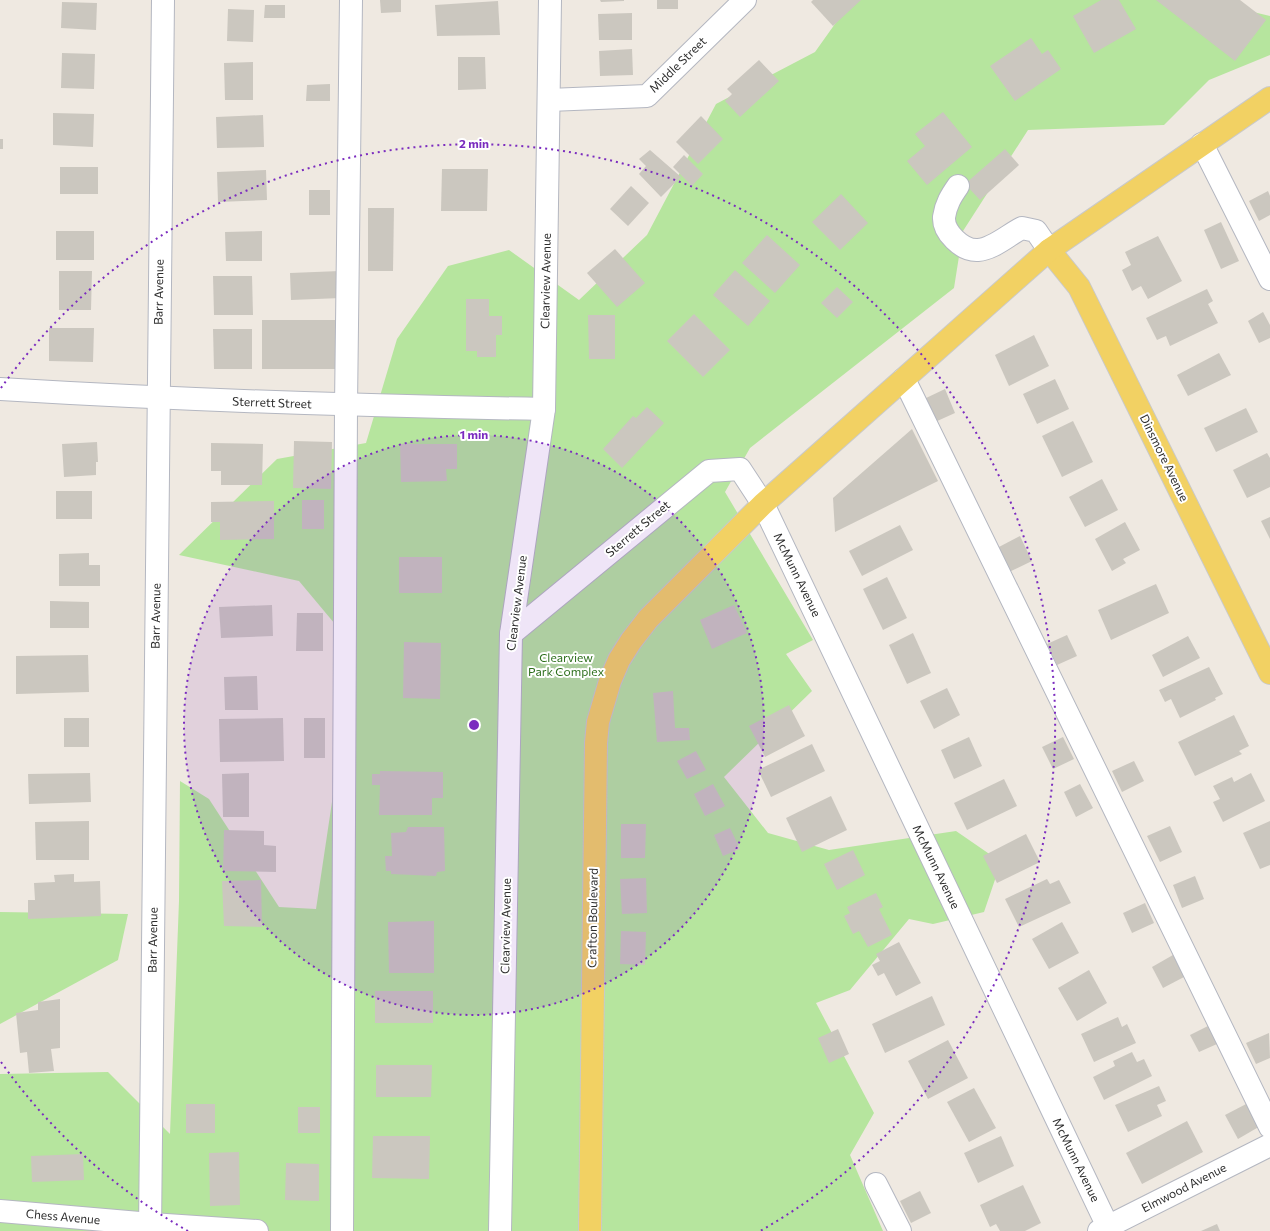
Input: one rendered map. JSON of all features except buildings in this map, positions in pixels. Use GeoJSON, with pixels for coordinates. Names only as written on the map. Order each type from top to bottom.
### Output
{"type":"FeatureCollection","features":[{"type":"Feature","properties":{"kind":"main road","name":"Crafton Boulevard"},"geometry":{"type":"LineString","coordinates":[[590,1231],[595,782],[598,722],[610,681],[619,660],[648,619],[763,504],[1049,250],[1270,98]]}},
{"type":"Feature","properties":{"kind":"main road","name":"Dinsmore Avenue"},"geometry":{"type":"LineString","coordinates":[[1049,250],[1079,287],[1270,673]]}},
{"type":"Feature","properties":{"kind":"street","name":"Barr Avenue"},"geometry":{"type":"LineString","coordinates":[[150,1228],[163,0]]}},
{"type":"Feature","properties":{"kind":"street"},"geometry":{"type":"LineString","coordinates":[[342,1231],[346,406],[351,0]]}},
{"type":"Feature","properties":{"kind":"street","name":"Clearview Avenue"},"geometry":{"type":"LineString","coordinates":[[500,1231],[512,634],[544,409],[550,0]]}},
{"type":"Feature","properties":{"kind":"street","name":"Middle Street"},"geometry":{"type":"LineString","coordinates":[[549,100],[646,96],[745,0]]}},
{"type":"Feature","properties":{"kind":"street"},"geometry":{"type":"LineString","coordinates":[[1202,144],[1270,280]]}},
{"type":"Feature","properties":{"kind":"street"},"geometry":{"type":"LineString","coordinates":[[958,186],[947,201],[944,219],[951,236],[962,246],[976,250],[986,249],[1022,228],[1036,231],[1049,250]]}},
{"type":"Feature","properties":{"kind":"street"},"geometry":{"type":"LineString","coordinates":[[904,379],[1270,1127]]}},
{"type":"Feature","properties":{"kind":"street","name":"Sterrett Street"},"geometry":{"type":"LineString","coordinates":[[0,389],[158,399],[346,406],[544,409]]}},
{"type":"Feature","properties":{"kind":"street","name":"Sterrett Street"},"geometry":{"type":"LineString","coordinates":[[512,634],[709,471],[740,469],[763,504]]}},
{"type":"Feature","properties":{"kind":"street","name":"McMunn Avenue"},"geometry":{"type":"LineString","coordinates":[[763,504],[1106,1229]]}},
{"type":"Feature","properties":{"kind":"street","name":"Elmwood Avenue"},"geometry":{"type":"LineString","coordinates":[[1106,1229],[1270,1145]]}},
{"type":"Feature","properties":{"kind":"street"},"geometry":{"type":"LineString","coordinates":[[876,1184],[900,1231]]}},
{"type":"Feature","properties":{"kind":"street","name":"Chess Avenue"},"geometry":{"type":"LineString","coordinates":[[0,1211],[150,1228],[257,1231]]}},
{"type":"Feature","properties":{"kind":"green space","name":"Clearview Park Complex"},"geometry":{"type":"Polygon","coordinates":[[[852,0],[1203,0],[1270,16],[1270,55],[1209,80],[1164,125],[1028,130],[963,231],[954,288],[750,448],[725,492],[813,640],[786,654],[812,691],[724,777],[768,833],[829,850],[956,831],[1001,862],[984,912],[933,924],[909,919],[850,990],[816,1003],[874,1113],[850,1155],[883,1231],[0,1231],[0,1074],[108,1072],[170,1134],[179,901],[180,781],[209,799],[279,907],[316,909],[355,648],[299,581],[179,555],[277,459],[366,443],[397,339],[448,266],[509,250],[579,300],[647,235],[716,104],[815,52],[852,0]]]}},
{"type":"Feature","properties":{"kind":"green space"},"geometry":{"type":"Polygon","coordinates":[[[0,912],[128,914],[118,960],[0,1024],[0,912]]]}}]}
